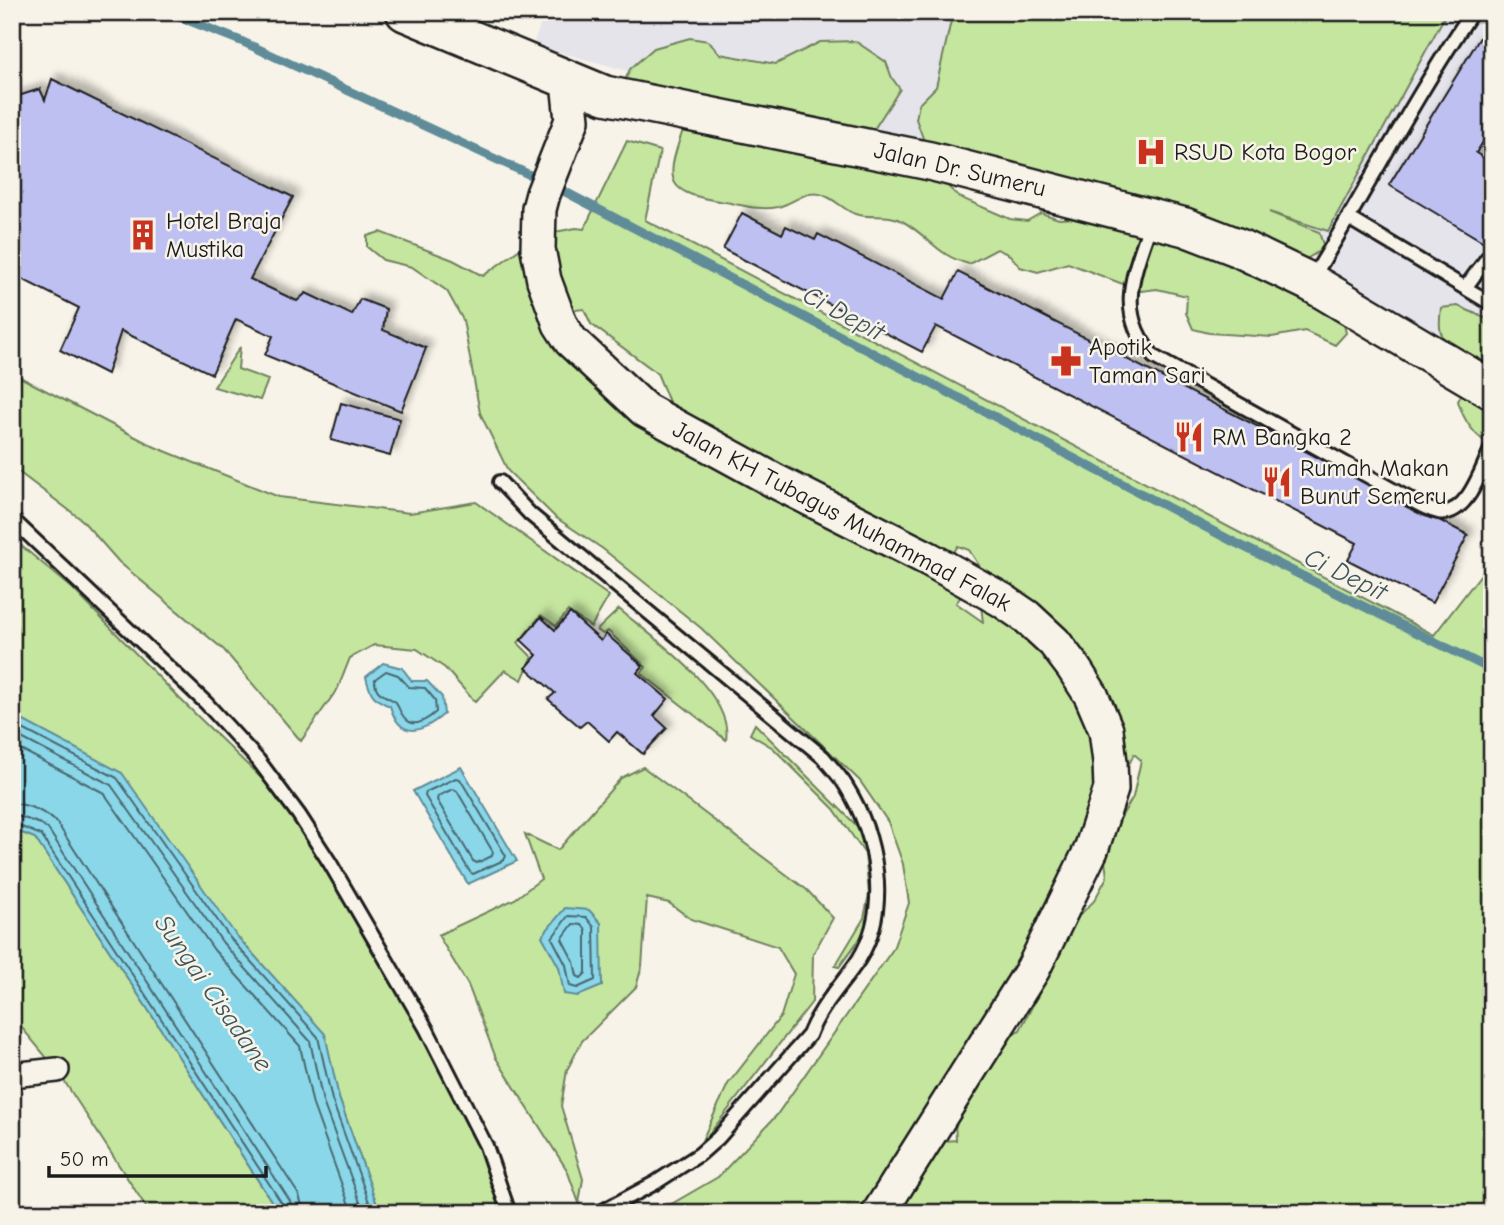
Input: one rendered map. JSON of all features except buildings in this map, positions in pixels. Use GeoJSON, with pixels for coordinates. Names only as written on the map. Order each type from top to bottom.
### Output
{"type":"FeatureCollection","features":[{"type":"Feature","properties":{"kind":"main road","name":"Jalan Dr. Sumeru"},"geometry":{"type":"LineString","coordinates":[[405,12],[605,94],[930,161],[1152,218],[1210,236],[1310,282],[1492,390]]}},
{"type":"Feature","properties":{"kind":"main road","name":"Jalan KH Tubagus Muhammad Falak"},"geometry":{"type":"LineString","coordinates":[[568,81],[568,130],[542,194],[538,228],[540,261],[560,324],[571,341],[645,410],[775,481],[929,559],[1027,617],[1054,642],[1073,667],[1091,695],[1106,730],[1111,789],[1091,850],[1033,969],[879,1213]]}},
{"type":"Feature","properties":{"kind":"main road","name":"Jalan KH Tubagus Muhammad Falak"},"geometry":{"type":"LineString","coordinates":[[568,130],[605,94]]}},
{"type":"Feature","properties":{"kind":"street"},"geometry":{"type":"LineString","coordinates":[[12,1075],[57,1070]]}},
{"type":"Feature","properties":{"kind":"lane"},"geometry":{"type":"LineString","coordinates":[[1310,282],[1350,219],[1449,46],[1472,12]]}},
{"type":"Feature","properties":{"kind":"lane"},"geometry":{"type":"LineString","coordinates":[[1152,218],[1135,270],[1129,311],[1140,340],[1154,357],[1390,489],[1438,512],[1455,510],[1464,504],[1492,447]]}},
{"type":"Feature","properties":{"kind":"lane"},"geometry":{"type":"LineString","coordinates":[[1350,219],[1492,304]]}},
{"type":"Feature","properties":{"kind":"lane"},"geometry":{"type":"LineString","coordinates":[[1465,288],[1488,257]]}},
{"type":"Feature","properties":{"kind":"lane"},"geometry":{"type":"LineString","coordinates":[[500,482],[530,514],[822,757],[845,784],[858,806],[869,836],[874,862],[878,893],[871,933],[859,958],[815,1019],[809,1035],[718,1138],[700,1154],[655,1184],[599,1213]]}},
{"type":"Feature","properties":{"kind":"lane"},"geometry":{"type":"LineString","coordinates":[[12,520],[206,703],[258,760],[299,815],[426,1028],[486,1146],[509,1213]]}},
{"type":"Feature","properties":{"kind":"shaded area","name":"RSUD Kota Bogor"},"geometry":{"type":"Polygon","coordinates":[[[545,12],[1464,12],[1314,258],[533,45],[545,12]]]}},
{"type":"Feature","properties":{"kind":"shaded area"},"geometry":{"type":"Polygon","coordinates":[[[1475,12],[1492,12],[1492,375],[1322,274],[1475,12]]]}},
{"type":"Feature","properties":{"kind":"green space","name":"RSUD Kota Bogor"},"geometry":{"type":"Polygon","coordinates":[[[953,12],[1447,12],[1328,231],[1269,212],[1319,232],[1324,248],[1297,265],[1342,316],[1346,333],[1335,345],[1305,331],[1272,337],[1209,333],[1193,329],[1186,313],[1187,296],[1157,289],[1141,291],[1068,263],[1038,272],[1020,267],[1010,255],[997,249],[969,264],[941,251],[902,221],[891,217],[855,214],[823,195],[811,194],[778,207],[765,208],[692,195],[681,190],[672,175],[683,130],[640,113],[623,85],[630,69],[654,48],[690,38],[708,41],[720,54],[776,64],[820,42],[855,41],[886,62],[900,89],[871,134],[920,160],[959,197],[1010,219],[1027,221],[1041,213],[1059,219],[1077,218],[931,160],[916,119],[919,104],[936,87],[953,12]]]}},
{"type":"Feature","properties":{"kind":"green space"},"geometry":{"type":"Polygon","coordinates":[[[627,141],[660,151],[645,220],[1434,635],[1492,560],[1492,1213],[894,1213],[933,1142],[956,1140],[955,1120],[996,1043],[1020,1030],[1050,972],[1062,932],[1094,901],[1107,877],[1101,829],[1107,819],[1120,819],[1133,797],[1141,760],[1134,754],[1058,909],[873,1213],[656,1213],[718,1177],[776,1116],[893,949],[909,903],[903,864],[888,822],[860,781],[701,628],[603,549],[555,517],[508,471],[480,413],[463,320],[447,291],[412,267],[383,260],[367,247],[367,236],[380,232],[453,260],[483,276],[539,235],[584,229],[627,141]],[[584,309],[556,312],[645,410],[669,402],[657,373],[591,324],[584,309]],[[710,437],[775,478],[743,443],[710,437]],[[958,546],[942,569],[970,585],[956,603],[983,622],[981,606],[986,576],[969,550],[958,546]]]}},
{"type":"Feature","properties":{"kind":"green space"},"geometry":{"type":"Polygon","coordinates":[[[1458,306],[1492,321],[1492,370],[1479,361],[1451,363],[1454,351],[1443,336],[1440,315],[1441,308],[1458,306]]]}},
{"type":"Feature","properties":{"kind":"green space"},"geometry":{"type":"Polygon","coordinates":[[[240,347],[238,369],[268,380],[260,400],[214,387],[240,347]]]}},
{"type":"Feature","properties":{"kind":"green space"},"geometry":{"type":"Polygon","coordinates":[[[12,373],[155,447],[279,497],[410,513],[476,502],[609,596],[591,627],[568,611],[556,626],[541,615],[518,643],[532,657],[522,680],[505,670],[475,702],[445,668],[417,649],[374,645],[350,658],[338,688],[301,741],[224,650],[119,562],[82,520],[12,467],[12,373]]]}},
{"type":"Feature","properties":{"kind":"green space"},"geometry":{"type":"Polygon","coordinates":[[[1466,386],[1492,390],[1492,446],[1475,432],[1463,414],[1458,401],[1466,386]]]}},
{"type":"Feature","properties":{"kind":"green space"},"geometry":{"type":"Polygon","coordinates":[[[12,538],[72,588],[180,699],[299,815],[452,1079],[510,1213],[380,1213],[339,1098],[324,1034],[235,934],[20,719],[12,696],[12,538]]]}},
{"type":"Feature","properties":{"kind":"green space"},"geometry":{"type":"Polygon","coordinates":[[[619,609],[669,650],[704,685],[725,722],[726,740],[641,673],[646,667],[608,631],[603,634],[597,630],[619,609]]]}},
{"type":"Feature","properties":{"kind":"green space"},"geometry":{"type":"Polygon","coordinates":[[[755,724],[871,840],[872,922],[839,967],[835,966],[864,918],[869,894],[865,854],[834,809],[773,748],[750,734],[755,724]]]}},
{"type":"Feature","properties":{"kind":"green space"},"geometry":{"type":"Polygon","coordinates":[[[643,767],[807,890],[833,918],[813,954],[812,1002],[699,1147],[728,1084],[781,1016],[794,974],[778,947],[691,919],[669,903],[647,898],[642,966],[636,987],[582,1041],[567,1070],[561,1106],[583,1179],[579,1203],[567,1170],[496,1058],[468,985],[438,935],[515,899],[541,879],[525,834],[558,850],[621,778],[643,767]]]}},
{"type":"Feature","properties":{"kind":"green space"},"geometry":{"type":"Polygon","coordinates":[[[12,829],[35,838],[279,1213],[150,1213],[57,1070],[12,1016],[12,829]]]}},
{"type":"Feature","properties":{"kind":"water"},"geometry":{"type":"Polygon","coordinates":[[[383,663],[402,668],[412,681],[427,681],[442,697],[444,714],[420,729],[412,730],[400,724],[390,706],[376,699],[366,677],[383,663]]]}},
{"type":"Feature","properties":{"kind":"water","name":"Sungai Cisadane"},"geometry":{"type":"Polygon","coordinates":[[[12,696],[20,719],[122,773],[235,934],[325,1034],[339,1098],[380,1213],[279,1213],[35,838],[12,829],[12,696]]]}},
{"type":"Feature","properties":{"kind":"water"},"geometry":{"type":"Polygon","coordinates":[[[461,767],[517,861],[468,884],[413,791],[461,767]]]}},
{"type":"Feature","properties":{"kind":"water"},"geometry":{"type":"Polygon","coordinates":[[[565,908],[589,910],[601,923],[602,986],[578,996],[564,994],[559,967],[542,936],[565,908]]]}},
{"type":"Feature","properties":{"kind":"waterway","name":"Ci Depit"},"geometry":{"type":"LineString","coordinates":[[167,12],[241,41],[541,180]]}},
{"type":"Feature","properties":{"kind":"waterway","name":"Ci Depit"},"geometry":{"type":"LineString","coordinates":[[554,186],[1230,540],[1492,670]]}},
{"type":"Feature","properties":{"kind":"place","name":"RSUD Kota Bogor"},"geometry":{"type":"Point","coordinates":[1151,152]}},
{"type":"Feature","properties":{"kind":"place","name":"Hotel Braja Mustika"},"geometry":{"type":"Point","coordinates":[143,235]}},
{"type":"Feature","properties":{"kind":"place","name":"Apotik Taman Sari"},"geometry":{"type":"Point","coordinates":[1066,361]}},
{"type":"Feature","properties":{"kind":"place","name":"RM Bangka 2"},"geometry":{"type":"Point","coordinates":[1189,437]}},
{"type":"Feature","properties":{"kind":"place","name":"Rumah Makan Bunut Semeru"},"geometry":{"type":"Point","coordinates":[1277,482]}}]}
